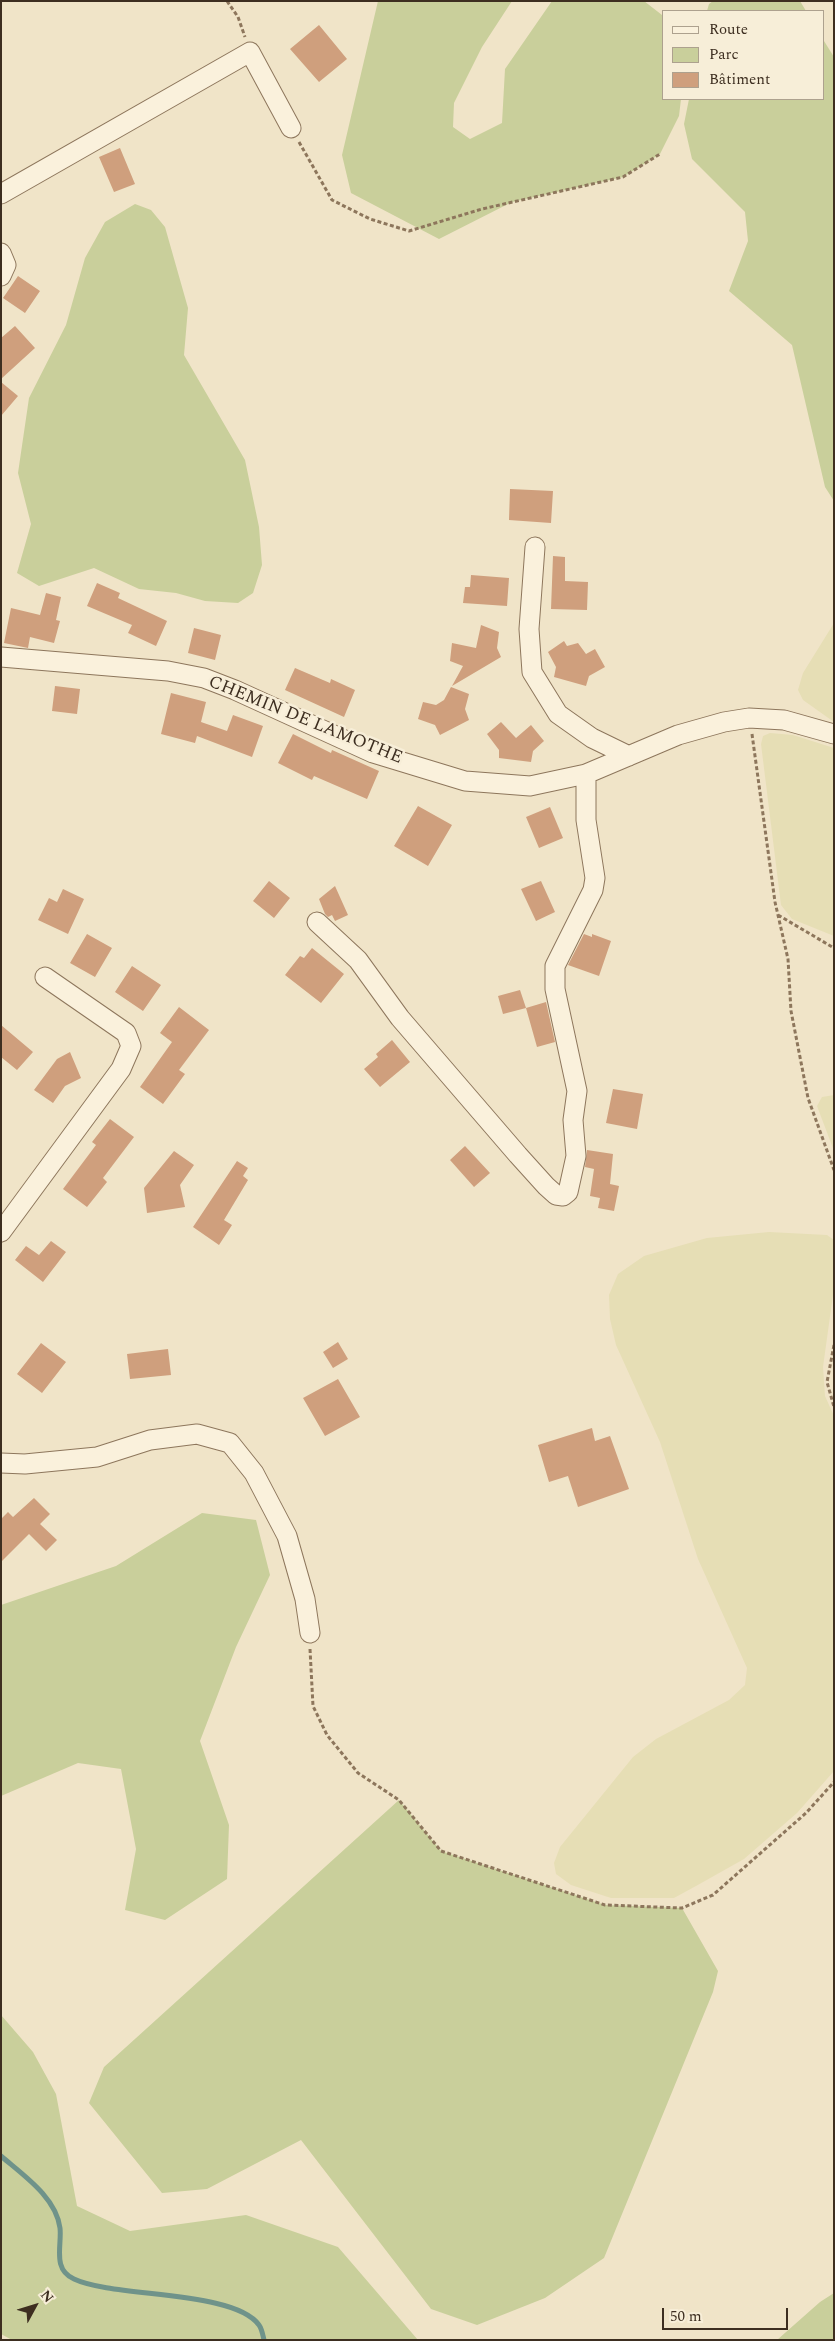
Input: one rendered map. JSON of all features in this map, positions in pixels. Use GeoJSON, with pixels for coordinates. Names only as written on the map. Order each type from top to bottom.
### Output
{"type":"FeatureCollection","features":[{"type":"Feature","properties":{"kind":"street"},"geometry":{"type":"LineString","coordinates":[[1,194],[250,52],[291,128]]}},
{"type":"Feature","properties":{"kind":"street"},"geometry":{"type":"LineString","coordinates":[[1,253],[6,265],[1,276]]}},
{"type":"Feature","properties":{"kind":"street"},"geometry":{"type":"LineString","coordinates":[[535,547],[529,629],[532,672],[558,714],[592,738],[629,756]]}},
{"type":"Feature","properties":{"kind":"street","name":"CHEMIN DE LAMOTHE"},"geometry":{"type":"LineString","coordinates":[[1,657],[168,671],[204,678],[373,753],[465,782],[530,786],[586,774],[678,735],[724,722],[749,718],[784,720],[834,734]]}},
{"type":"Feature","properties":{"kind":"street"},"geometry":{"type":"LineString","coordinates":[[317,922],[358,960],[400,1018],[518,1155],[546,1186],[556,1195],[563,1196],[568,1192],[576,1156],[573,1120],[576,1091],[555,989],[555,966],[593,890],[595,878],[586,820],[586,774]]}},
{"type":"Feature","properties":{"kind":"street"},"geometry":{"type":"LineString","coordinates":[[1,1232],[121,1069],[131,1046],[126,1033],[45,977]]}},
{"type":"Feature","properties":{"kind":"street"},"geometry":{"type":"LineString","coordinates":[[1,1463],[25,1464],[97,1457],[150,1440],[197,1434],[230,1443],[254,1473],[287,1536],[305,1599],[310,1633]]}},
{"type":"Feature","properties":{"kind":"path"},"geometry":{"type":"LineString","coordinates":[[227,1],[238,17],[250,52]]}},
{"type":"Feature","properties":{"kind":"path"},"geometry":{"type":"LineString","coordinates":[[291,128],[332,200],[370,219],[409,231],[482,209],[623,177],[660,154]]}},
{"type":"Feature","properties":{"kind":"path"},"geometry":{"type":"LineString","coordinates":[[749,718],[778,915],[788,959],[791,1011],[808,1098],[834,1170]]}},
{"type":"Feature","properties":{"kind":"path"},"geometry":{"type":"LineString","coordinates":[[778,915],[834,948]]}},
{"type":"Feature","properties":{"kind":"path"},"geometry":{"type":"LineString","coordinates":[[834,1345],[827,1382],[834,1407]]}},
{"type":"Feature","properties":{"kind":"path"},"geometry":{"type":"LineString","coordinates":[[310,1633],[313,1706],[327,1735],[358,1773],[399,1800],[441,1851],[605,1905],[682,1908],[712,1895],[806,1814],[834,1782]]}},
{"type":"Feature","properties":{"kind":"shaded area"},"geometry":{"type":"Polygon","coordinates":[[[834,623],[834,722],[803,700],[798,690],[803,673],[834,623]]]}},
{"type":"Feature","properties":{"kind":"shaded area"},"geometry":{"type":"Polygon","coordinates":[[[770,733],[793,735],[834,748],[834,936],[792,919],[781,905],[761,744],[763,736],[770,733]]]}},
{"type":"Feature","properties":{"kind":"shaded area"},"geometry":{"type":"Polygon","coordinates":[[[834,1095],[834,1151],[817,1106],[822,1097],[834,1095]]]}},
{"type":"Feature","properties":{"kind":"shaded area"},"geometry":{"type":"Polygon","coordinates":[[[769,1232],[827,1235],[834,1240],[833,1295],[823,1367],[825,1396],[834,1416],[834,1771],[797,1813],[744,1859],[674,1898],[611,1898],[571,1885],[556,1874],[554,1863],[560,1847],[633,1757],[656,1739],[729,1700],[745,1685],[747,1668],[698,1559],[660,1442],[616,1345],[610,1319],[609,1295],[618,1274],[644,1256],[707,1238],[769,1232]]]}},
{"type":"Feature","properties":{"kind":"green space"},"geometry":{"type":"Polygon","coordinates":[[[378,1],[512,1],[482,47],[454,103],[453,127],[470,139],[502,123],[505,69],[552,1],[644,1],[662,15],[662,100],[681,100],[679,116],[660,154],[623,177],[512,202],[439,239],[351,193],[342,155],[378,1]]]}},
{"type":"Feature","properties":{"kind":"green space"},"geometry":{"type":"Polygon","coordinates":[[[713,1],[800,1],[805,10],[707,10],[709,4],[713,1]]]}},
{"type":"Feature","properties":{"kind":"green space"},"geometry":{"type":"Polygon","coordinates":[[[825,43],[834,57],[834,501],[825,487],[792,345],[729,291],[748,241],[745,212],[692,159],[684,124],[689,100],[825,100],[825,43]]]}},
{"type":"Feature","properties":{"kind":"green space"},"geometry":{"type":"Polygon","coordinates":[[[135,204],[151,210],[165,227],[188,308],[184,355],[245,460],[259,527],[262,565],[253,593],[238,603],[205,601],[176,593],[139,589],[94,568],[39,586],[17,573],[31,524],[18,473],[29,398],[66,325],[85,258],[105,222],[135,204]]]}},
{"type":"Feature","properties":{"kind":"green space"},"geometry":{"type":"Polygon","coordinates":[[[202,1513],[256,1520],[270,1575],[236,1647],[200,1741],[229,1825],[227,1879],[165,1920],[125,1910],[136,1849],[121,1769],[78,1763],[1,1796],[1,1605],[116,1566],[202,1513]]]}},
{"type":"Feature","properties":{"kind":"green space"},"geometry":{"type":"Polygon","coordinates":[[[399,1800],[441,1851],[605,1905],[682,1908],[718,1971],[713,1992],[604,2258],[545,2298],[477,2325],[431,2309],[301,2140],[207,2189],[162,2193],[89,2103],[104,2067],[399,1800]]]}},
{"type":"Feature","properties":{"kind":"green space"},"geometry":{"type":"Polygon","coordinates":[[[1,2015],[33,2052],[56,2094],[77,2206],[130,2231],[246,2215],[338,2247],[418,2340],[12,2340],[1,2334],[1,2015]]]}},
{"type":"Feature","properties":{"kind":"green space"},"geometry":{"type":"Polygon","coordinates":[[[834,2293],[834,2340],[777,2340],[820,2302],[834,2293]]]}},
{"type":"Feature","properties":{"kind":"building"},"geometry":{"type":"Polygon","coordinates":[[[319,25],[347,59],[319,82],[290,49],[319,25]]]}},
{"type":"Feature","properties":{"kind":"building"},"geometry":{"type":"Polygon","coordinates":[[[120,148],[135,184],[114,192],[99,157],[120,148]]]}},
{"type":"Feature","properties":{"kind":"building"},"geometry":{"type":"Polygon","coordinates":[[[18,276],[40,291],[25,313],[3,298],[18,276]]]}},
{"type":"Feature","properties":{"kind":"building"},"geometry":{"type":"Polygon","coordinates":[[[15,326],[35,348],[1,379],[1,338],[15,326]]]}},
{"type":"Feature","properties":{"kind":"building"},"geometry":{"type":"Polygon","coordinates":[[[1,382],[18,396],[1,416],[1,382]]]}},
{"type":"Feature","properties":{"kind":"building"},"geometry":{"type":"Polygon","coordinates":[[[510,489],[553,491],[551,523],[509,520],[510,489]]]}},
{"type":"Feature","properties":{"kind":"building"},"geometry":{"type":"Polygon","coordinates":[[[553,556],[565,557],[565,581],[588,582],[587,610],[551,609],[553,556]]]}},
{"type":"Feature","properties":{"kind":"building"},"geometry":{"type":"Polygon","coordinates":[[[471,575],[509,578],[507,606],[463,603],[465,587],[470,587],[471,575]]]}},
{"type":"Feature","properties":{"kind":"building"},"geometry":{"type":"Polygon","coordinates":[[[97,583],[120,593],[118,598],[167,621],[156,646],[128,633],[132,625],[87,606],[97,583]]]}},
{"type":"Feature","properties":{"kind":"building"},"geometry":{"type":"Polygon","coordinates":[[[46,593],[61,597],[56,620],[60,621],[54,643],[30,637],[28,648],[4,643],[11,608],[40,615],[46,593]]]}},
{"type":"Feature","properties":{"kind":"building"},"geometry":{"type":"Polygon","coordinates":[[[481,625],[499,632],[497,648],[501,657],[452,686],[463,666],[450,661],[452,643],[476,648],[481,625]]]}},
{"type":"Feature","properties":{"kind":"building"},"geometry":{"type":"Polygon","coordinates":[[[194,628],[221,635],[215,660],[188,653],[194,628]]]}},
{"type":"Feature","properties":{"kind":"building"},"geometry":{"type":"Polygon","coordinates":[[[564,641],[567,646],[578,643],[586,654],[595,649],[605,667],[589,676],[586,686],[554,677],[556,667],[548,652],[564,641]]]}},
{"type":"Feature","properties":{"kind":"building"},"geometry":{"type":"Polygon","coordinates":[[[295,668],[330,683],[331,679],[355,690],[344,717],[285,690],[295,668]]]}},
{"type":"Feature","properties":{"kind":"building"},"geometry":{"type":"Polygon","coordinates":[[[55,686],[80,689],[77,714],[52,711],[55,686]]]}},
{"type":"Feature","properties":{"kind":"building"},"geometry":{"type":"Polygon","coordinates":[[[451,687],[469,694],[465,709],[469,720],[440,735],[435,725],[418,719],[423,702],[436,705],[444,700],[451,687]]]}},
{"type":"Feature","properties":{"kind":"building"},"geometry":{"type":"Polygon","coordinates":[[[171,693],[206,702],[201,722],[227,731],[233,715],[263,726],[252,757],[197,736],[195,743],[161,734],[171,693]]]}},
{"type":"Feature","properties":{"kind":"building"},"geometry":{"type":"Polygon","coordinates":[[[501,722],[516,738],[531,725],[544,741],[533,751],[531,762],[499,758],[499,750],[487,734],[501,722]]]}},
{"type":"Feature","properties":{"kind":"building"},"geometry":{"type":"Polygon","coordinates":[[[293,734],[331,753],[332,750],[379,771],[367,799],[314,776],[312,780],[278,763],[293,734]]]}},
{"type":"Feature","properties":{"kind":"building"},"geometry":{"type":"Polygon","coordinates":[[[418,806],[452,825],[428,866],[394,846],[418,806]]]}},
{"type":"Feature","properties":{"kind":"building"},"geometry":{"type":"Polygon","coordinates":[[[550,807],[563,838],[539,848],[526,817],[550,807]]]}},
{"type":"Feature","properties":{"kind":"building"},"geometry":{"type":"Polygon","coordinates":[[[269,881],[290,898],[274,918],[253,901],[269,881]]]}},
{"type":"Feature","properties":{"kind":"building"},"geometry":{"type":"Polygon","coordinates":[[[541,881],[555,912],[536,921],[521,889],[541,881]]]}},
{"type":"Feature","properties":{"kind":"building"},"geometry":{"type":"Polygon","coordinates":[[[335,886],[348,915],[335,921],[332,915],[328,917],[325,914],[319,899],[335,886]]]}},
{"type":"Feature","properties":{"kind":"building"},"geometry":{"type":"Polygon","coordinates":[[[63,889],[84,899],[68,934],[38,920],[49,898],[57,902],[63,889]]]}},
{"type":"Feature","properties":{"kind":"building"},"geometry":{"type":"Polygon","coordinates":[[[87,934],[112,948],[95,977],[70,963],[87,934]]]}},
{"type":"Feature","properties":{"kind":"building"},"geometry":{"type":"Polygon","coordinates":[[[584,934],[592,937],[592,934],[611,941],[599,976],[568,965],[584,934]]]}},
{"type":"Feature","properties":{"kind":"building"},"geometry":{"type":"Polygon","coordinates":[[[312,948],[344,974],[321,1003],[285,975],[300,956],[304,958],[312,948]]]}},
{"type":"Feature","properties":{"kind":"building"},"geometry":{"type":"Polygon","coordinates":[[[132,966],[161,985],[143,1011],[115,992],[132,966]]]}},
{"type":"Feature","properties":{"kind":"building"},"geometry":{"type":"Polygon","coordinates":[[[520,990],[526,1008],[503,1014],[498,996],[520,990]]]}},
{"type":"Feature","properties":{"kind":"building"},"geometry":{"type":"Polygon","coordinates":[[[546,1002],[555,1042],[537,1047],[526,1008],[546,1002]]]}},
{"type":"Feature","properties":{"kind":"building"},"geometry":{"type":"Polygon","coordinates":[[[179,1007],[209,1030],[179,1070],[185,1074],[163,1104],[140,1087],[172,1042],[160,1033],[179,1007]]]}},
{"type":"Feature","properties":{"kind":"building"},"geometry":{"type":"Polygon","coordinates":[[[1,1025],[33,1052],[17,1070],[1,1057],[1,1025]]]}},
{"type":"Feature","properties":{"kind":"building"},"geometry":{"type":"Polygon","coordinates":[[[392,1040],[410,1062],[380,1087],[364,1069],[378,1057],[376,1054],[392,1040]]]}},
{"type":"Feature","properties":{"kind":"building"},"geometry":{"type":"Polygon","coordinates":[[[70,1052],[81,1078],[65,1086],[53,1103],[34,1090],[57,1059],[70,1052]]]}},
{"type":"Feature","properties":{"kind":"building"},"geometry":{"type":"Polygon","coordinates":[[[613,1089],[643,1094],[637,1129],[606,1123],[613,1089]]]}},
{"type":"Feature","properties":{"kind":"building"},"geometry":{"type":"Polygon","coordinates":[[[110,1119],[134,1137],[103,1178],[107,1182],[87,1207],[63,1189],[96,1145],[92,1142],[110,1119]]]}},
{"type":"Feature","properties":{"kind":"building"},"geometry":{"type":"Polygon","coordinates":[[[465,1146],[490,1173],[474,1187],[450,1160],[465,1146]]]}},
{"type":"Feature","properties":{"kind":"building"},"geometry":{"type":"Polygon","coordinates":[[[587,1150],[613,1154],[610,1184],[619,1186],[614,1211],[598,1208],[600,1198],[590,1196],[594,1169],[585,1167],[587,1150]]]}},
{"type":"Feature","properties":{"kind":"building"},"geometry":{"type":"Polygon","coordinates":[[[174,1151],[194,1165],[180,1185],[185,1207],[147,1213],[144,1188],[174,1151]]]}},
{"type":"Feature","properties":{"kind":"building"},"geometry":{"type":"Polygon","coordinates":[[[237,1161],[248,1168],[243,1176],[248,1180],[224,1220],[232,1225],[219,1245],[193,1227],[237,1161]]]}},
{"type":"Feature","properties":{"kind":"building"},"geometry":{"type":"Polygon","coordinates":[[[51,1241],[66,1252],[43,1282],[15,1260],[26,1246],[39,1255],[51,1241]]]}},
{"type":"Feature","properties":{"kind":"building"},"geometry":{"type":"Polygon","coordinates":[[[338,1342],[348,1359],[333,1368],[323,1352],[338,1342]]]}},
{"type":"Feature","properties":{"kind":"building"},"geometry":{"type":"Polygon","coordinates":[[[41,1343],[66,1362],[42,1393],[17,1374],[41,1343]]]}},
{"type":"Feature","properties":{"kind":"building"},"geometry":{"type":"Polygon","coordinates":[[[168,1349],[171,1375],[130,1379],[127,1354],[168,1349]]]}},
{"type":"Feature","properties":{"kind":"building"},"geometry":{"type":"Polygon","coordinates":[[[338,1379],[360,1417],[325,1436],[303,1398],[338,1379]]]}},
{"type":"Feature","properties":{"kind":"building"},"geometry":{"type":"Polygon","coordinates":[[[592,1428],[595,1441],[610,1436],[629,1489],[578,1507],[568,1476],[549,1482],[538,1445],[592,1428]]]}},
{"type":"Feature","properties":{"kind":"building"},"geometry":{"type":"Polygon","coordinates":[[[34,1498],[50,1514],[40,1524],[57,1540],[46,1551],[29,1534],[1,1562],[1,1519],[8,1512],[13,1517],[34,1498]]]}},
{"type":"Feature","properties":{"kind":"waterway"},"geometry":{"type":"LineString","coordinates":[[1,2156],[37,2187],[52,2206],[60,2228],[60,2263],[67,2275],[92,2285],[200,2300],[225,2306],[246,2314],[259,2325],[264,2340]]}}]}
